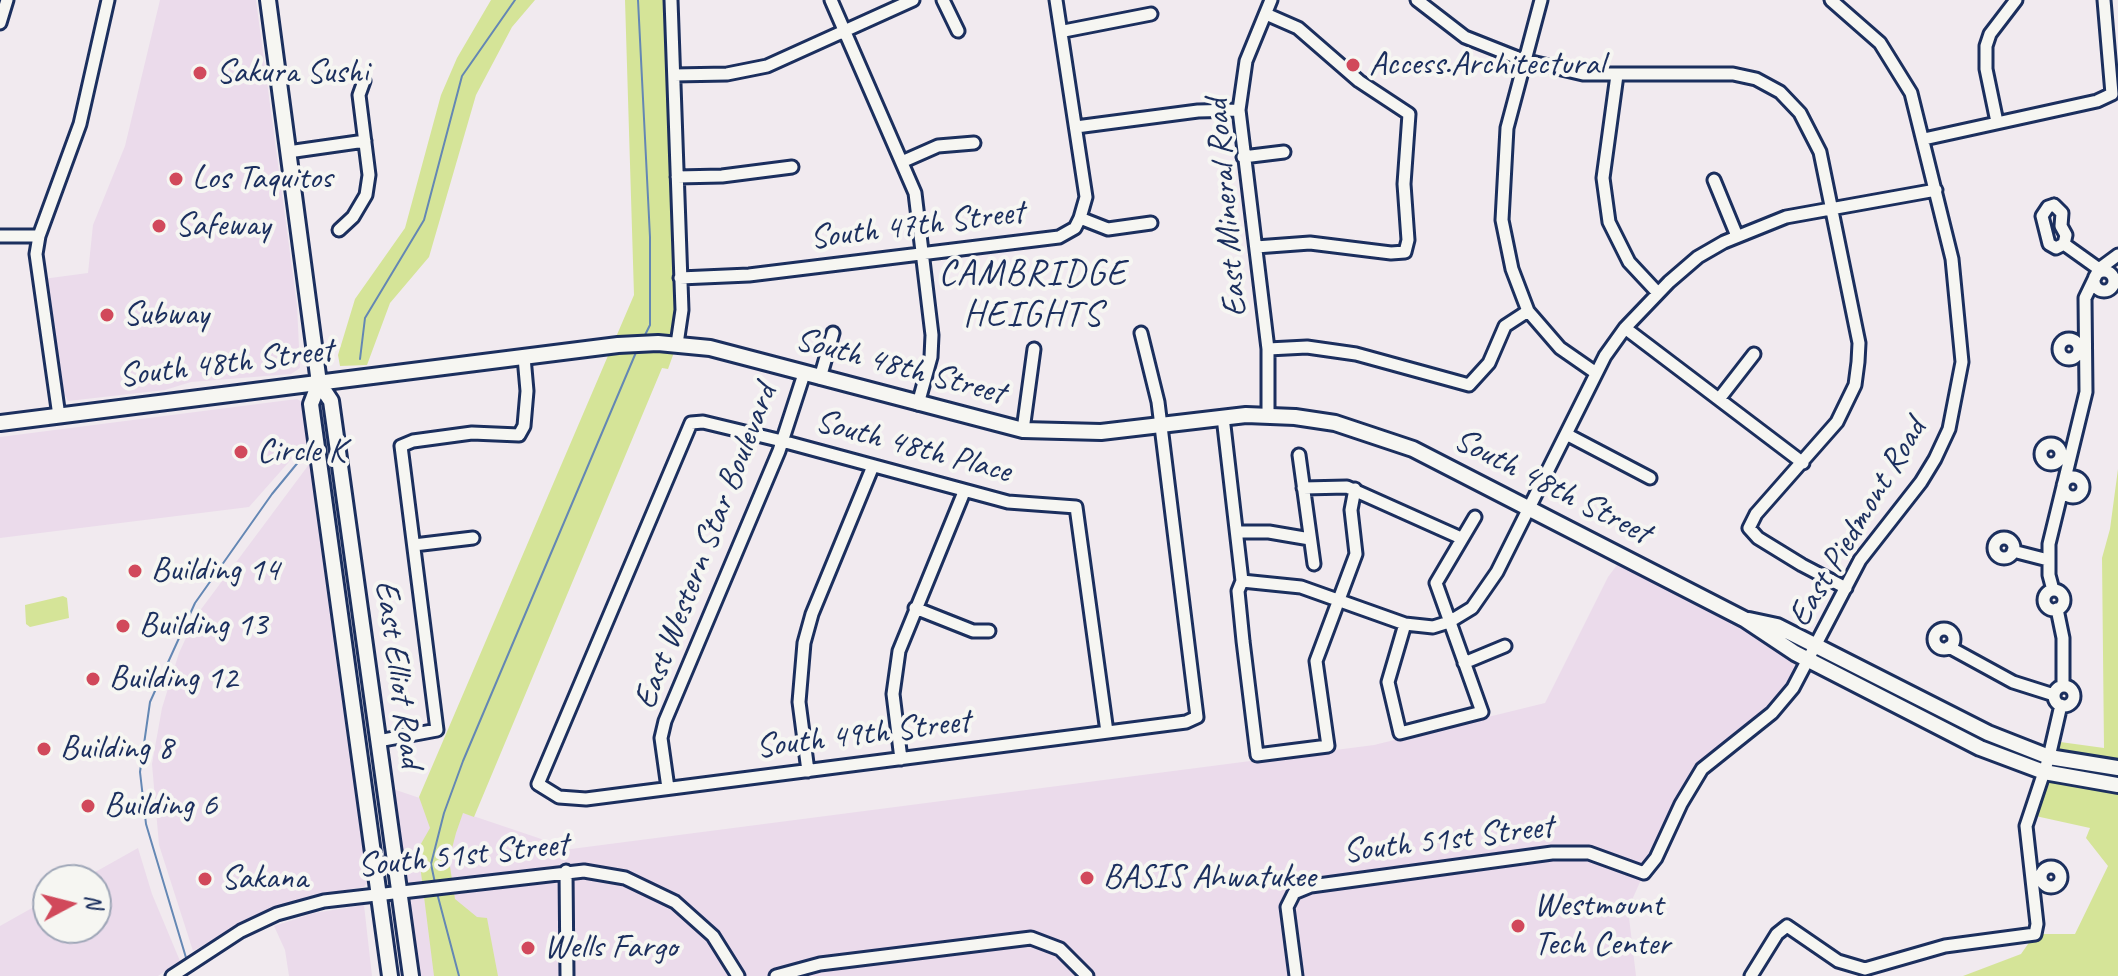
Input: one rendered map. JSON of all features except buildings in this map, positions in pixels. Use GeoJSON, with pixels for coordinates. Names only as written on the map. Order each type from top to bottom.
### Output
{"type":"FeatureCollection","features":[{"type":"Feature","properties":{"kind":"main road","name":"East Elliot Road"},"geometry":{"type":"LineString","coordinates":[[268,0],[319,383],[331,401],[411,976]]}},
{"type":"Feature","properties":{"kind":"main road","name":"South 48th Street"},"geometry":{"type":"LineString","coordinates":[[0,423],[658,343],[710,348],[1023,430],[1071,434],[1268,415],[1335,423],[1388,439],[1744,619],[1777,626],[1812,653],[1980,748],[2044,772],[2118,785]]}},
{"type":"Feature","properties":{"kind":"main road","name":"East Elliot Road"},"geometry":{"type":"LineString","coordinates":[[319,383],[311,404],[390,976]]}},
{"type":"Feature","properties":{"kind":"main road"},"geometry":{"type":"LineString","coordinates":[[339,610],[358,608]]}},
{"type":"Feature","properties":{"kind":"main road","name":"South 48th Street"},"geometry":{"type":"LineString","coordinates":[[1812,653],[1988,733],[2049,757],[2118,768]]}},
{"type":"Feature","properties":{"kind":"street"},"geometry":{"type":"LineString","coordinates":[[0,23],[7,0]]}},
{"type":"Feature","properties":{"kind":"street"},"geometry":{"type":"LineString","coordinates":[[59,416],[36,270],[39,236],[80,124],[108,0]]}},
{"type":"Feature","properties":{"kind":"street"},"geometry":{"type":"LineString","coordinates":[[671,0],[680,278],[677,344]]}},
{"type":"Feature","properties":{"kind":"street"},"geometry":{"type":"LineString","coordinates":[[831,0],[904,161],[915,193],[932,335],[931,357],[918,404]]}},
{"type":"Feature","properties":{"kind":"street"},"geometry":{"type":"LineString","coordinates":[[674,75],[749,71],[913,0]]}},
{"type":"Feature","properties":{"kind":"street"},"geometry":{"type":"LineString","coordinates":[[943,0],[958,31]]}},
{"type":"Feature","properties":{"kind":"street"},"geometry":{"type":"LineString","coordinates":[[1056,0],[1064,31],[1086,197],[1080,218],[1108,229],[1151,223]]}},
{"type":"Feature","properties":{"kind":"street","name":"East Mineral Road"},"geometry":{"type":"LineString","coordinates":[[1268,415],[1268,349],[1239,110],[1246,61],[1271,0]]}},
{"type":"Feature","properties":{"kind":"street"},"geometry":{"type":"LineString","coordinates":[[1417,0],[1465,37],[1523,60],[1583,74],[1733,74],[1756,79],[1780,92],[1800,113],[1820,152],[1859,343],[1858,362],[1848,403],[1803,463],[1756,514],[1749,528],[1758,538],[1846,588]]}},
{"type":"Feature","properties":{"kind":"street"},"geometry":{"type":"LineString","coordinates":[[1541,0],[1507,128],[1502,220],[1512,269],[1528,311],[1560,348],[1596,373]]}},
{"type":"Feature","properties":{"kind":"street","name":"East Piedmont Road"},"geometry":{"type":"LineString","coordinates":[[1644,873],[1656,858],[1681,804],[1702,769],[1772,713],[1793,688],[1860,560],[1921,482],[1949,429],[1955,409],[1962,362],[1952,259],[1911,93],[1898,67],[1848,5],[1831,0]]}},
{"type":"Feature","properties":{"kind":"street"},"geometry":{"type":"LineString","coordinates":[[1997,122],[1986,69],[1986,46],[2016,0]]}},
{"type":"Feature","properties":{"kind":"street"},"geometry":{"type":"LineString","coordinates":[[1924,139],[2097,101],[2112,94],[2104,0]]}},
{"type":"Feature","properties":{"kind":"street"},"geometry":{"type":"LineString","coordinates":[[1064,31],[1151,14]]}},
{"type":"Feature","properties":{"kind":"street"},"geometry":{"type":"LineString","coordinates":[[1256,247],[1310,243],[1405,252],[1408,240],[1404,184],[1409,114],[1359,81],[1298,28],[1266,14]]}},
{"type":"Feature","properties":{"kind":"street"},"geometry":{"type":"LineString","coordinates":[[1617,75],[1603,178],[1609,222],[1629,262],[1657,292]]}},
{"type":"Feature","properties":{"kind":"street"},"geometry":{"type":"LineString","coordinates":[[339,230],[353,217],[366,195],[369,175],[359,95],[364,81]]}},
{"type":"Feature","properties":{"kind":"street"},"geometry":{"type":"LineString","coordinates":[[1076,127],[1198,111],[1239,110]]}},
{"type":"Feature","properties":{"kind":"street"},"geometry":{"type":"LineString","coordinates":[[288,152],[365,141]]}},
{"type":"Feature","properties":{"kind":"street"},"geometry":{"type":"LineString","coordinates":[[904,161],[938,146],[974,143]]}},
{"type":"Feature","properties":{"kind":"street"},"geometry":{"type":"LineString","coordinates":[[1243,157],[1284,152]]}},
{"type":"Feature","properties":{"kind":"street"},"geometry":{"type":"LineString","coordinates":[[677,177],[722,176],[792,167]]}},
{"type":"Feature","properties":{"kind":"street"},"geometry":{"type":"LineString","coordinates":[[1714,180],[1737,236]]}},
{"type":"Feature","properties":{"kind":"street"},"geometry":{"type":"LineString","coordinates":[[1242,581],[1283,583],[1339,599],[1405,624],[1433,627],[1449,622],[1472,608],[1497,572],[1596,373],[1625,328],[1657,292],[1698,257],[1737,236],[1786,217],[1936,190]]}},
{"type":"Feature","properties":{"kind":"street","name":"South 47th Street"},"geometry":{"type":"LineString","coordinates":[[680,278],[749,275],[1059,237],[1075,228],[1080,218]]}},
{"type":"Feature","properties":{"kind":"street"},"geometry":{"type":"LineString","coordinates":[[0,236],[39,236]]}},
{"type":"Feature","properties":{"kind":"street"},"geometry":{"type":"LineString","coordinates":[[2064,244],[2097,273]]}},
{"type":"Feature","properties":{"kind":"street"},"geometry":{"type":"LineString","coordinates":[[1751,976],[1777,934],[1787,926],[1838,961],[1865,969],[1945,946],[2035,934],[2036,878],[2026,826],[2049,757],[2057,700],[2063,686],[2063,638],[2057,609],[2064,599],[2059,591],[2053,590],[2048,560],[2064,485],[2066,458],[2086,392],[2083,349],[2085,298],[2097,273],[2118,255]]}},
{"type":"Feature","properties":{"kind":"street"},"geometry":{"type":"LineString","coordinates":[[1268,349],[1307,347],[1356,354],[1469,385],[1489,363],[1505,326],[1528,311]]}},
{"type":"Feature","properties":{"kind":"street"},"geometry":{"type":"LineString","coordinates":[[1625,328],[1803,463]]}},
{"type":"Feature","properties":{"kind":"street","name":"East Western Star Boulevard"},"geometry":{"type":"LineString","coordinates":[[820,378],[833,333]]}},
{"type":"Feature","properties":{"kind":"street"},"geometry":{"type":"LineString","coordinates":[[1141,333],[1161,425]]}},
{"type":"Feature","properties":{"kind":"street"},"geometry":{"type":"LineString","coordinates":[[1023,430],[1034,349]]}},
{"type":"Feature","properties":{"kind":"street"},"geometry":{"type":"LineString","coordinates":[[1719,399],[1754,354]]}},
{"type":"Feature","properties":{"kind":"street"},"geometry":{"type":"LineString","coordinates":[[378,741],[437,730],[401,446],[413,441],[472,433],[519,435],[524,426],[527,391],[524,357]]}},
{"type":"Feature","properties":{"kind":"street","name":"East Western Star Boulevard"},"geometry":{"type":"LineString","coordinates":[[668,788],[661,738],[665,721],[782,441],[804,374]]}},
{"type":"Feature","properties":{"kind":"street"},"geometry":{"type":"LineString","coordinates":[[1223,417],[1242,581],[1238,591],[1257,755],[1328,746],[1316,661],[1356,554],[1351,510],[1355,489]]}},
{"type":"Feature","properties":{"kind":"street","name":"South 48th Place"},"geometry":{"type":"LineString","coordinates":[[538,784],[691,423],[703,422],[782,441],[1008,502],[1076,507],[1107,732]]}},
{"type":"Feature","properties":{"kind":"street","name":"South 49th Street"},"geometry":{"type":"LineString","coordinates":[[538,784],[559,797],[573,799],[1186,722],[1197,717],[1199,707],[1161,425]]}},
{"type":"Feature","properties":{"kind":"street"},"geometry":{"type":"LineString","coordinates":[[1566,434],[1650,478]]}},
{"type":"Feature","properties":{"kind":"street"},"geometry":{"type":"LineString","coordinates":[[1299,455],[1314,564]]}},
{"type":"Feature","properties":{"kind":"street"},"geometry":{"type":"LineString","coordinates":[[808,771],[799,702],[804,643],[812,614],[873,466]]}},
{"type":"Feature","properties":{"kind":"street"},"geometry":{"type":"LineString","coordinates":[[1303,488],[1337,484],[1355,489],[1461,538]]}},
{"type":"Feature","properties":{"kind":"street"},"geometry":{"type":"LineString","coordinates":[[901,759],[894,673],[915,608],[964,492]]}},
{"type":"Feature","properties":{"kind":"street"},"geometry":{"type":"LineString","coordinates":[[1405,624],[1388,682],[1400,733],[1482,712],[1436,583],[1475,517]]}},
{"type":"Feature","properties":{"kind":"street"},"geometry":{"type":"LineString","coordinates":[[1237,532],[1269,532],[1310,539]]}},
{"type":"Feature","properties":{"kind":"street"},"geometry":{"type":"LineString","coordinates":[[414,545],[473,538]]}},
{"type":"Feature","properties":{"kind":"street"},"geometry":{"type":"LineString","coordinates":[[2013,551],[2048,560]]}},
{"type":"Feature","properties":{"kind":"street"},"geometry":{"type":"LineString","coordinates":[[915,608],[973,631],[989,631]]}},
{"type":"Feature","properties":{"kind":"street"},"geometry":{"type":"LineString","coordinates":[[1464,663],[1505,646]]}},
{"type":"Feature","properties":{"kind":"street"},"geometry":{"type":"LineString","coordinates":[[1949,647],[2013,682],[2070,704],[2073,699],[2071,690],[2063,686]]}},
{"type":"Feature","properties":{"kind":"street","name":"South 51st Street"},"geometry":{"type":"LineString","coordinates":[[1296,976],[1287,907],[1294,893],[1303,888],[1552,853],[1589,853],[1644,873]]}},
{"type":"Feature","properties":{"kind":"street"},"geometry":{"type":"LineString","coordinates":[[566,871],[567,976]]}},
{"type":"Feature","properties":{"kind":"street","name":"South 51st Street"},"geometry":{"type":"LineString","coordinates":[[172,976],[228,939],[277,914],[324,901],[566,871],[600,872],[625,878],[665,896],[702,924],[738,976]]}},
{"type":"Feature","properties":{"kind":"street"},"geometry":{"type":"LineString","coordinates":[[776,976],[820,964],[1031,938],[1060,949],[1087,976]]}},
{"type":"Feature","properties":{"kind":"shaded area"},"geometry":{"type":"Polygon","coordinates":[[[160,0],[256,0],[297,305],[300,368],[291,374],[191,382],[165,390],[68,401],[62,391],[43,279],[88,273],[93,225],[125,146],[160,0]]]}},
{"type":"Feature","properties":{"kind":"shaded area"},"geometry":{"type":"Polygon","coordinates":[[[297,399],[306,404],[311,437],[249,507],[0,538],[0,437],[297,399]]]}},
{"type":"Feature","properties":{"kind":"shaded area"},"geometry":{"type":"Polygon","coordinates":[[[314,462],[370,880],[364,887],[309,896],[260,913],[193,951],[159,845],[152,764],[162,708],[179,653],[196,616],[310,463],[314,462]]]}},
{"type":"Feature","properties":{"kind":"shaded area"},"geometry":{"type":"Polygon","coordinates":[[[1623,557],[1812,652],[1793,688],[1709,762],[1644,873],[1628,909],[1636,976],[416,976],[390,788],[571,849],[1374,745],[1545,703],[1608,577],[1623,557]]]}},
{"type":"Feature","properties":{"kind":"shaded area"},"geometry":{"type":"Polygon","coordinates":[[[138,848],[152,894],[180,961],[158,976],[0,976],[0,926],[32,908],[32,944],[112,944],[112,864],[110,864],[138,848]]]}},
{"type":"Feature","properties":{"kind":"shaded area"},"geometry":{"type":"Polygon","coordinates":[[[364,905],[372,976],[289,976],[285,950],[274,926],[314,913],[364,905]]]}},
{"type":"Feature","properties":{"kind":"green space"},"geometry":{"type":"Polygon","coordinates":[[[491,0],[535,0],[512,27],[476,95],[429,257],[390,303],[367,365],[340,366],[338,355],[355,299],[405,228],[441,95],[457,58],[491,0]]]}},
{"type":"Feature","properties":{"kind":"green space"},"geometry":{"type":"Polygon","coordinates":[[[625,0],[671,0],[677,344],[668,369],[662,368],[474,817],[463,813],[456,833],[449,860],[455,899],[477,917],[487,918],[498,976],[434,976],[418,849],[430,828],[419,797],[634,295],[625,0]]]}},
{"type":"Feature","properties":{"kind":"green space"},"geometry":{"type":"Polygon","coordinates":[[[2118,469],[2118,976],[1963,976],[2021,954],[2035,934],[2075,934],[2108,866],[2086,838],[2090,828],[2031,815],[2053,741],[2104,748],[2102,558],[2110,529],[2118,469]]]}},
{"type":"Feature","properties":{"kind":"green space"},"geometry":{"type":"Polygon","coordinates":[[[63,596],[67,598],[69,618],[30,627],[26,624],[25,605],[63,596]]]}},
{"type":"Feature","properties":{"kind":"waterway"},"geometry":{"type":"LineString","coordinates":[[360,359],[365,318],[424,220],[462,76],[515,0]]}},
{"type":"Feature","properties":{"kind":"waterway"},"geometry":{"type":"LineString","coordinates":[[638,0],[650,237],[650,325],[644,337]]}},
{"type":"Feature","properties":{"kind":"waterway"},"geometry":{"type":"LineString","coordinates":[[435,883],[431,864],[444,813],[463,761],[637,350]]}},
{"type":"Feature","properties":{"kind":"waterway"},"geometry":{"type":"LineString","coordinates":[[187,961],[146,824],[140,772],[150,702],[195,603],[272,494],[309,449]]}},
{"type":"Feature","properties":{"kind":"waterway"},"geometry":{"type":"LineString","coordinates":[[437,893],[459,976]]}},
{"type":"Feature","properties":{"kind":"place","name":"Access.Architectural"},"geometry":{"type":"Point","coordinates":[1353,65]}},
{"type":"Feature","properties":{"kind":"place","name":"Sakura Sushi"},"geometry":{"type":"Point","coordinates":[200,73]}},
{"type":"Feature","properties":{"kind":"place","name":"Los Taquitos"},"geometry":{"type":"Point","coordinates":[176,179]}},
{"type":"Feature","properties":{"kind":"place","name":"Safeway"},"geometry":{"type":"Point","coordinates":[159,226]}},
{"type":"Feature","properties":{"kind":"place","name":"Subway"},"geometry":{"type":"Point","coordinates":[107,315]}},
{"type":"Feature","properties":{"kind":"place","name":"Circle K"},"geometry":{"type":"Point","coordinates":[241,452]}},
{"type":"Feature","properties":{"kind":"place","name":"Building 14"},"geometry":{"type":"Point","coordinates":[135,571]}},
{"type":"Feature","properties":{"kind":"place","name":"Building 13"},"geometry":{"type":"Point","coordinates":[123,626]}},
{"type":"Feature","properties":{"kind":"place","name":"Building 12"},"geometry":{"type":"Point","coordinates":[93,679]}},
{"type":"Feature","properties":{"kind":"place","name":"Building 8"},"geometry":{"type":"Point","coordinates":[44,749]}},
{"type":"Feature","properties":{"kind":"place","name":"Building 6"},"geometry":{"type":"Point","coordinates":[88,806]}},
{"type":"Feature","properties":{"kind":"place","name":"BASIS Ahwatukee"},"geometry":{"type":"Point","coordinates":[1087,878]}},
{"type":"Feature","properties":{"kind":"place","name":"Sakana"},"geometry":{"type":"Point","coordinates":[205,879]}},
{"type":"Feature","properties":{"kind":"place","name":"Westmount Tech Center"},"geometry":{"type":"Point","coordinates":[1518,926]}},
{"type":"Feature","properties":{"kind":"place","name":"Wells Fargo"},"geometry":{"type":"Point","coordinates":[528,948]}},
{"type":"Feature","properties":{"kind":"district","name":"CAMBRIDGE HEIGHTS"},"geometry":{"type":"Point","coordinates":[1033,296]}}]}
